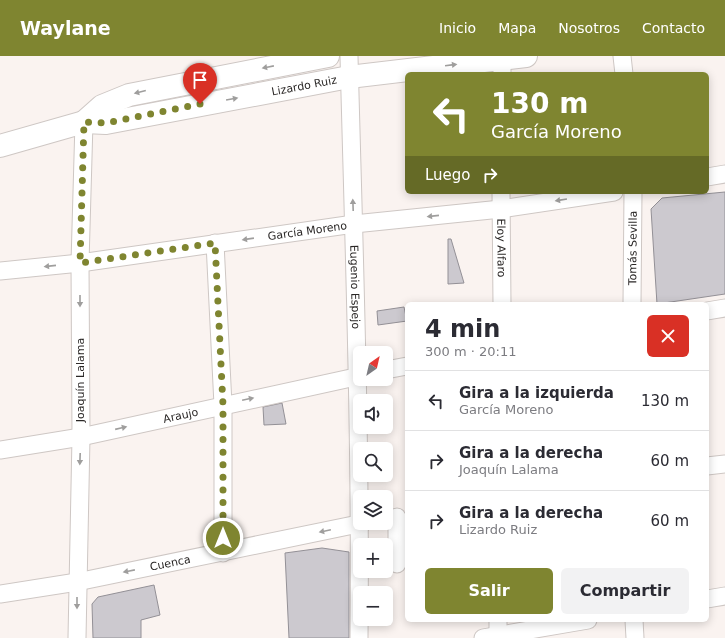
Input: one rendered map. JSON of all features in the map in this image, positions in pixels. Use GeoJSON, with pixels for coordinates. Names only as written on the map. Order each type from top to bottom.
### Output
{"type":"FeatureCollection","features":[{"type":"Feature","properties":{"kind":"main road","name":"Lizardo Ruiz"},"geometry":{"type":"LineString","coordinates":[[84,122],[102,106],[129,95],[328,56]]}},
{"type":"Feature","properties":{"kind":"main road","name":"Lizardo Ruiz"},"geometry":{"type":"LineString","coordinates":[[419,72],[502,66],[526,56]]}},
{"type":"Feature","properties":{"kind":"main road","name":"Lizardo Ruiz"},"geometry":{"type":"LineString","coordinates":[[0,146],[84,122],[106,123],[349,77],[405,73]]}},
{"type":"Feature","properties":{"kind":"street","name":"Eugenio Espejo"},"geometry":{"type":"LineString","coordinates":[[349,56],[358,346]]}},
{"type":"Feature","properties":{"kind":"street"},"geometry":{"type":"LineString","coordinates":[[622,56],[624,72]]}},
{"type":"Feature","properties":{"kind":"street","name":"Joaquín Lalama"},"geometry":{"type":"LineString","coordinates":[[77,638],[81,437],[80,263],[84,122]]}},
{"type":"Feature","properties":{"kind":"street"},"geometry":{"type":"LineString","coordinates":[[709,177],[725,174]]}},
{"type":"Feature","properties":{"kind":"street","name":"Eloy Alfaro"},"geometry":{"type":"LineString","coordinates":[[501,194],[502,302]]}},
{"type":"Feature","properties":{"kind":"street","name":"García Moreno"},"geometry":{"type":"LineString","coordinates":[[0,271],[80,263],[354,224],[501,209],[601,194]]}},
{"type":"Feature","properties":{"kind":"street","name":"Tomás Sevilla"},"geometry":{"type":"LineString","coordinates":[[632,302],[633,194]]}},
{"type":"Feature","properties":{"kind":"street"},"geometry":{"type":"LineString","coordinates":[[215,243],[223,405],[223,553]]}},
{"type":"Feature","properties":{"kind":"street"},"geometry":{"type":"LineString","coordinates":[[709,311],[725,308]]}},
{"type":"Feature","properties":{"kind":"street"},"geometry":{"type":"LineString","coordinates":[[393,369],[405,366]]}},
{"type":"Feature","properties":{"kind":"street","name":"Araujo"},"geometry":{"type":"LineString","coordinates":[[0,450],[81,437],[353,377]]}},
{"type":"Feature","properties":{"kind":"street","name":"Eugenio Espejo"},"geometry":{"type":"LineString","coordinates":[[359,386],[361,490]]}},
{"type":"Feature","properties":{"kind":"street"},"geometry":{"type":"LineString","coordinates":[[709,466],[725,464]]}},
{"type":"Feature","properties":{"kind":"street"},"geometry":{"type":"LineString","coordinates":[[397,517],[397,564]]}},
{"type":"Feature","properties":{"kind":"street","name":"Cuenca"},"geometry":{"type":"LineString","coordinates":[[0,594],[77,582],[353,525]]}},
{"type":"Feature","properties":{"kind":"street","name":"Eugenio Espejo"},"geometry":{"type":"LineString","coordinates":[[359,638],[362,530]]}},
{"type":"Feature","properties":{"kind":"street"},"geometry":{"type":"LineString","coordinates":[[709,599],[725,596]]}},
{"type":"Feature","properties":{"kind":"street"},"geometry":{"type":"LineString","coordinates":[[494,633],[574,622]]}},
{"type":"Feature","properties":{"kind":"street"},"geometry":{"type":"LineString","coordinates":[[634,622],[635,638]]}},
{"type":"Feature","properties":{"kind":"building"},"geometry":{"type":"Polygon","coordinates":[[[725,192],[725,294],[671,302],[657,302],[651,209],[662,198],[725,192]]]}},
{"type":"Feature","properties":{"kind":"building"},"geometry":{"type":"Polygon","coordinates":[[[448,239],[451,239],[464,283],[448,284],[448,239]]]}},
{"type":"Feature","properties":{"kind":"building"},"geometry":{"type":"Polygon","coordinates":[[[404,307],[405,321],[378,325],[377,311],[404,307]]]}},
{"type":"Feature","properties":{"kind":"building"},"geometry":{"type":"Polygon","coordinates":[[[282,403],[286,424],[264,425],[263,407],[282,403]]]}},
{"type":"Feature","properties":{"kind":"building"},"geometry":{"type":"Polygon","coordinates":[[[322,548],[349,552],[349,638],[289,638],[285,553],[322,548]]]}},
{"type":"Feature","properties":{"kind":"building"},"geometry":{"type":"Polygon","coordinates":[[[154,585],[160,615],[141,620],[141,638],[93,638],[92,604],[98,597],[154,585]]]}},
{"type":"Feature","properties":{"kind":"route"},"geometry":{"type":"LineString","coordinates":[[200,104],[106,123],[84,122],[80,263],[215,243],[223,405],[223,538]]}}]}
